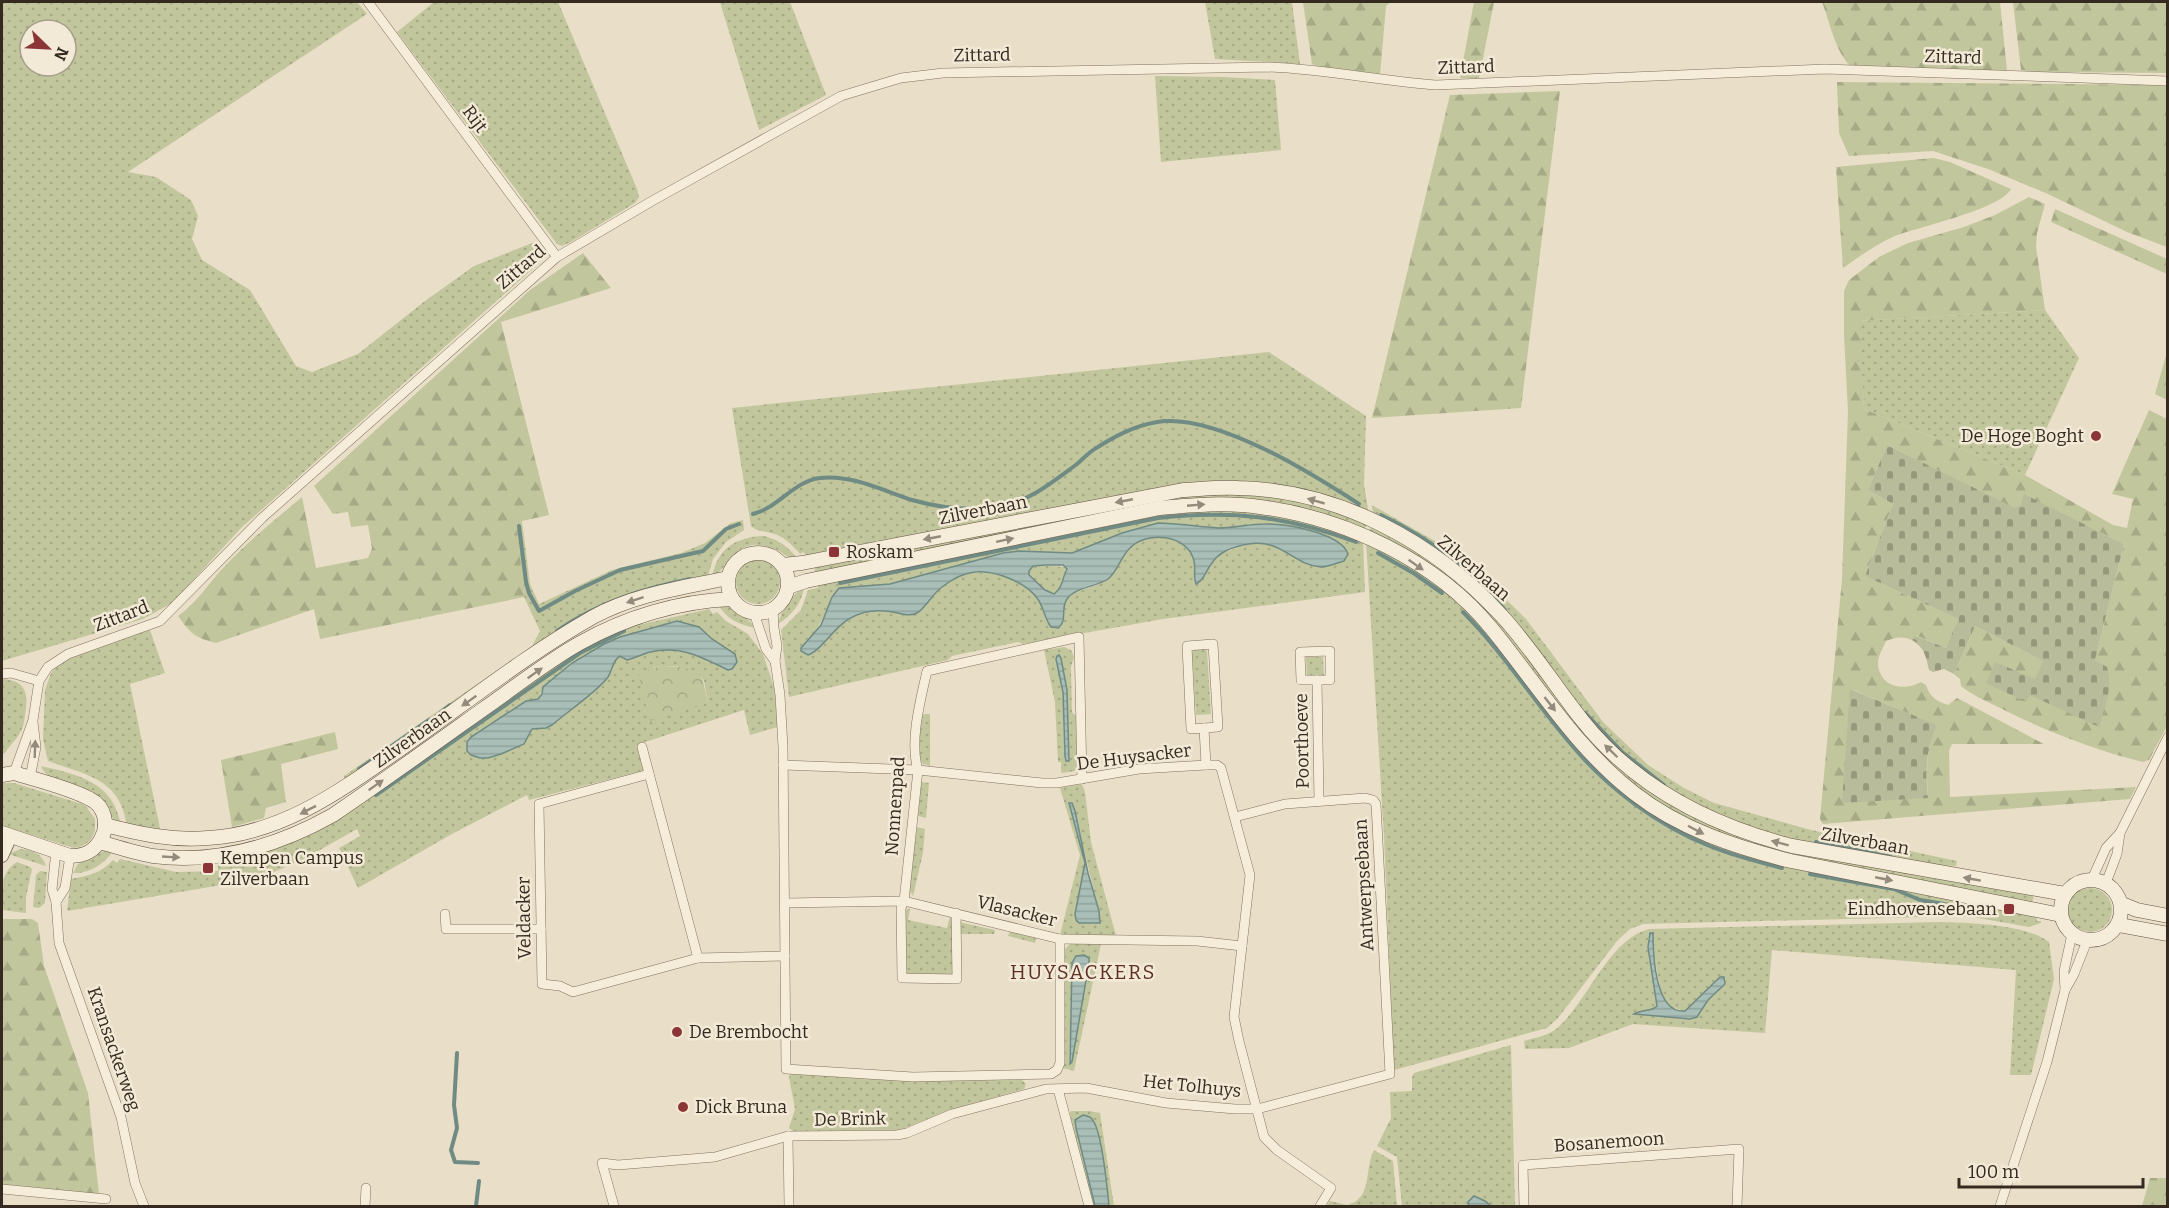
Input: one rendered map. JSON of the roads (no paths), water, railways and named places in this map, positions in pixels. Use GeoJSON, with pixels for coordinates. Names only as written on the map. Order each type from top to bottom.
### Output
{"type":"FeatureCollection","features":[{"type":"Feature","properties":{"kind":"main road","name":"Zilverbaan"},"geometry":{"type":"LineString","coordinates":[[783,565],[1183,489],[1239,488],[1312,499],[1391,529],[1414,542],[1460,575],[1502,616],[1595,735],[1636,774],[1688,807],[1752,836],[1792,846],[2065,894]]}},
{"type":"Feature","properties":{"kind":"main road","name":"Zilverbaan"},"geometry":{"type":"LineString","coordinates":[[788,587],[806,581],[1160,508],[1208,504],[1258,506],[1308,516],[1365,536],[1404,556],[1454,590],[1490,626],[1582,744],[1634,793],[1671,817],[1706,835],[1749,851],[2061,915]]}},
{"type":"Feature","properties":{"kind":"main road"},"geometry":{"type":"LineString","coordinates":[[750,554],[767,554],[783,565],[788,577],[788,587],[784,598],[773,609],[754,613],[738,606],[732,599],[728,578],[735,562],[750,554]]}},
{"type":"Feature","properties":{"kind":"main road","name":"Zilverbaan"},"geometry":{"type":"LineString","coordinates":[[105,825],[154,837],[209,838],[248,832],[284,820],[338,793],[545,647],[595,616],[641,598],[728,578]]}},
{"type":"Feature","properties":{"kind":"main road","name":"Zilverbaan"},"geometry":{"type":"LineString","coordinates":[[100,842],[151,855],[185,858],[230,854],[276,842],[333,815],[559,656],[599,633],[627,620],[659,611],[713,600],[732,599]]}},
{"type":"Feature","properties":{"kind":"main road"},"geometry":{"type":"LineString","coordinates":[[6,835],[70,856],[88,854],[100,842],[105,825],[102,810],[91,799],[30,778],[8,774]]}},
{"type":"Feature","properties":{"kind":"main road"},"geometry":{"type":"LineString","coordinates":[[2092,879],[2106,883],[2116,892],[2122,904],[2122,915],[2119,924],[2105,938],[2087,940],[2072,934],[2065,926],[2061,915],[2062,901],[2073,886],[2092,879]]}},
{"type":"Feature","properties":{"kind":"main road"},"geometry":{"type":"LineString","coordinates":[[2122,904],[2137,910],[2168,916]]}},
{"type":"Feature","properties":{"kind":"main road"},"geometry":{"type":"LineString","coordinates":[[2119,924],[2168,934]]}},
{"type":"Feature","properties":{"kind":"street","name":"Rijt"},"geometry":{"type":"LineString","coordinates":[[368,2],[557,257]]}},
{"type":"Feature","properties":{"kind":"street","name":"Zittard"},"geometry":{"type":"LineString","coordinates":[[39,681],[48,667],[68,654],[160,621],[262,518],[557,257],[652,201],[841,96],[901,78],[943,73],[1269,67],[1300,68],[1394,82],[1436,85],[1825,69],[2168,81]]}},
{"type":"Feature","properties":{"kind":"street"},"geometry":{"type":"LineString","coordinates":[[773,609],[783,765],[786,1069],[913,1077],[1048,1075],[1054,1072],[1060,1063],[1060,939]]}},
{"type":"Feature","properties":{"kind":"street"},"geometry":{"type":"LineString","coordinates":[[754,613],[766,649],[775,661]]}},
{"type":"Feature","properties":{"kind":"street","name":"Nonnenpad"},"geometry":{"type":"LineString","coordinates":[[956,913],[957,979],[902,978],[901,908],[904,901],[918,770],[916,715],[927,671],[1079,637],[1082,779]]}},
{"type":"Feature","properties":{"kind":"street"},"geometry":{"type":"LineString","coordinates":[[1213,644],[1218,727],[1204,728],[1191,729],[1187,646],[1213,644]]}},
{"type":"Feature","properties":{"kind":"street","name":"Poorthoeve"},"geometry":{"type":"LineString","coordinates":[[1330,651],[1330,680],[1317,680],[1301,680],[1300,652],[1330,651]]}},
{"type":"Feature","properties":{"kind":"street"},"geometry":{"type":"LineString","coordinates":[[2,674],[11,673],[39,681],[33,720],[36,747],[30,778]]}},
{"type":"Feature","properties":{"kind":"street","name":"Poorthoeve"},"geometry":{"type":"LineString","coordinates":[[1317,680],[1319,801]]}},
{"type":"Feature","properties":{"kind":"street"},"geometry":{"type":"LineString","coordinates":[[8,774],[33,720]]}},
{"type":"Feature","properties":{"kind":"street"},"geometry":{"type":"LineString","coordinates":[[1204,728],[1206,765]]}},
{"type":"Feature","properties":{"kind":"street"},"geometry":{"type":"LineString","coordinates":[[2092,879],[2106,848],[2120,832],[2168,737]]}},
{"type":"Feature","properties":{"kind":"street"},"geometry":{"type":"LineString","coordinates":[[642,747],[698,958]]}},
{"type":"Feature","properties":{"kind":"street","name":"De Huysacker"},"geometry":{"type":"LineString","coordinates":[[783,765],[918,770],[1042,783],[1057,783],[1139,769],[1206,765],[1217,765],[1221,768],[1250,875],[1234,1017],[1264,1137],[1277,1150],[1331,1188],[1320,1206]]}},
{"type":"Feature","properties":{"kind":"street","name":"Veldacker"},"geometry":{"type":"LineString","coordinates":[[649,774],[539,804],[542,984],[560,986],[573,992],[698,958],[785,956]]}},
{"type":"Feature","properties":{"kind":"street","name":"Antwerpsebaan"},"geometry":{"type":"LineString","coordinates":[[1235,817],[1286,804],[1365,798],[1374,800],[1390,1074]]}},
{"type":"Feature","properties":{"kind":"street"},"geometry":{"type":"LineString","coordinates":[[2106,883],[2117,854],[2120,832]]}},
{"type":"Feature","properties":{"kind":"street"},"geometry":{"type":"LineString","coordinates":[[2,856],[6,835]]}},
{"type":"Feature","properties":{"kind":"street","name":"Kransackerweg"},"geometry":{"type":"LineString","coordinates":[[56,851],[51,890],[56,902],[59,944],[121,1117],[135,1183],[144,1206]]}},
{"type":"Feature","properties":{"kind":"street","name":"Kransackerweg"},"geometry":{"type":"LineString","coordinates":[[56,902],[64,888],[70,856]]}},
{"type":"Feature","properties":{"kind":"street","name":"Vlasacker"},"geometry":{"type":"LineString","coordinates":[[785,903],[904,901],[1060,939],[1197,941],[1242,946]]}},
{"type":"Feature","properties":{"kind":"street"},"geometry":{"type":"LineString","coordinates":[[445,914],[446,929],[541,929]]}},
{"type":"Feature","properties":{"kind":"street"},"geometry":{"type":"LineString","coordinates":[[2065,990],[2064,971],[2072,934]]}},
{"type":"Feature","properties":{"kind":"street"},"geometry":{"type":"LineString","coordinates":[[2000,1206],[2047,1062],[2065,990],[2087,940]]}},
{"type":"Feature","properties":{"kind":"street","name":"Het Tolhuys"},"geometry":{"type":"LineString","coordinates":[[1058,1089],[1104,1090],[1166,1103],[1257,1109],[1390,1074]]}},
{"type":"Feature","properties":{"kind":"street"},"geometry":{"type":"LineString","coordinates":[[1058,1089],[1089,1206]]}},
{"type":"Feature","properties":{"kind":"street","name":"De Brink"},"geometry":{"type":"LineString","coordinates":[[614,1206],[602,1163],[618,1165],[715,1157],[788,1137],[897,1135],[952,1114],[1035,1091],[1058,1089]]}},
{"type":"Feature","properties":{"kind":"street"},"geometry":{"type":"LineString","coordinates":[[788,1137],[789,1206]]}},
{"type":"Feature","properties":{"kind":"street","name":"Bosanemoon"},"geometry":{"type":"LineString","coordinates":[[1524,1206],[1523,1166],[1739,1149],[1737,1206]]}},
{"type":"Feature","properties":{"kind":"street"},"geometry":{"type":"LineString","coordinates":[[364,1206],[366,1188]]}},
{"type":"Feature","properties":{"kind":"street"},"geometry":{"type":"LineString","coordinates":[[2,1189],[106,1199]]}},
{"type":"Feature","properties":{"kind":"water"},"geometry":{"type":"Polygon","coordinates":[[[1158,523],[1218,528],[1274,524],[1324,535],[1335,540],[1348,554],[1344,561],[1321,567],[1311,565],[1267,544],[1243,545],[1218,556],[1196,584],[1194,561],[1184,545],[1175,540],[1155,537],[1136,543],[1129,549],[1108,579],[1071,595],[1065,603],[1063,622],[1058,628],[1051,627],[1039,601],[1025,587],[1000,575],[975,572],[953,579],[917,613],[905,615],[880,611],[862,614],[843,623],[813,653],[808,655],[801,651],[801,648],[821,625],[832,597],[839,588],[890,584],[1003,553],[1019,551],[1072,553],[1122,533],[1158,523]],[[1063,565],[1033,566],[1029,575],[1045,590],[1054,594],[1061,586],[1067,569],[1063,565]]]}},
{"type":"Feature","properties":{"kind":"water"},"geometry":{"type":"Polygon","coordinates":[[[677,621],[699,627],[712,639],[735,654],[737,662],[732,669],[728,670],[682,651],[661,650],[627,660],[620,656],[608,677],[597,689],[552,725],[532,729],[524,744],[488,758],[471,755],[467,751],[467,742],[471,737],[526,701],[538,699],[543,687],[572,663],[620,637],[677,621]]]}},
{"type":"Feature","properties":{"kind":"water"},"geometry":{"type":"Polygon","coordinates":[[[1057,656],[1061,658],[1067,690],[1069,761],[1066,761],[1065,756],[1063,692],[1057,656]]]}},
{"type":"Feature","properties":{"kind":"water"},"geometry":{"type":"Polygon","coordinates":[[[1069,803],[1072,803],[1075,811],[1100,923],[1079,923],[1076,920],[1075,914],[1085,863],[1069,803]]]}},
{"type":"Feature","properties":{"kind":"water"},"geometry":{"type":"Polygon","coordinates":[[[1650,933],[1653,933],[1658,981],[1667,1003],[1675,1009],[1685,1011],[1720,977],[1724,977],[1725,984],[1708,1000],[1697,1017],[1690,1019],[1634,1014],[1657,1006],[1648,947],[1650,933]]]}},
{"type":"Feature","properties":{"kind":"water"},"geometry":{"type":"Polygon","coordinates":[[[1084,955],[1089,958],[1089,963],[1070,1064],[1072,963],[1076,956],[1084,955]]]}},
{"type":"Feature","properties":{"kind":"water"},"geometry":{"type":"Polygon","coordinates":[[[1083,1115],[1092,1119],[1100,1139],[1109,1206],[1095,1206],[1076,1128],[1075,1120],[1083,1115]]]}},
{"type":"Feature","properties":{"kind":"water"},"geometry":{"type":"Polygon","coordinates":[[[1474,1196],[1491,1206],[1469,1206],[1468,1202],[1474,1196]]]}},
{"type":"Feature","properties":{"kind":"waterway"},"geometry":{"type":"LineString","coordinates":[[753,514],[762,511],[802,484],[811,480],[832,477],[855,481],[934,505],[968,509],[1002,506],[1022,500],[1042,489],[1092,451],[1114,438],[1130,430],[1165,421],[1188,422],[1239,438],[1292,463],[1359,504]]}},
{"type":"Feature","properties":{"kind":"waterway"},"geometry":{"type":"LineString","coordinates":[[840,583],[1158,518],[1210,515],[1258,517],[1306,526],[1356,542]]}},
{"type":"Feature","properties":{"kind":"waterway"},"geometry":{"type":"LineString","coordinates":[[1381,515],[1416,534],[1448,556],[1478,581],[1505,610]]}},
{"type":"Feature","properties":{"kind":"waterway"},"geometry":{"type":"LineString","coordinates":[[519,526],[526,582],[539,611],[620,570],[703,551],[726,529],[739,524]]}},
{"type":"Feature","properties":{"kind":"waterway"},"geometry":{"type":"LineString","coordinates":[[1378,553],[1415,574],[1442,593]]}},
{"type":"Feature","properties":{"kind":"waterway"},"geometry":{"type":"LineString","coordinates":[[557,631],[605,604],[655,587],[690,579]]}},
{"type":"Feature","properties":{"kind":"waterway"},"geometry":{"type":"LineString","coordinates":[[1463,612],[1478,627],[1584,759],[1634,804],[1672,828],[1712,847],[1782,868]]}},
{"type":"Feature","properties":{"kind":"waterway"},"geometry":{"type":"LineString","coordinates":[[376,795],[580,653],[624,631]]}},
{"type":"Feature","properties":{"kind":"waterway"},"geometry":{"type":"LineString","coordinates":[[441,712],[450,705]]}},
{"type":"Feature","properties":{"kind":"waterway"},"geometry":{"type":"LineString","coordinates":[[1585,713],[1622,752],[1664,785]]}},
{"type":"Feature","properties":{"kind":"waterway"},"geometry":{"type":"LineString","coordinates":[[359,769],[429,720]]}},
{"type":"Feature","properties":{"kind":"waterway"},"geometry":{"type":"LineString","coordinates":[[1816,842],[1891,857]]}},
{"type":"Feature","properties":{"kind":"waterway"},"geometry":{"type":"LineString","coordinates":[[1810,874],[1894,889],[1920,900],[1944,904]]}},
{"type":"Feature","properties":{"kind":"waterway"},"geometry":{"type":"LineString","coordinates":[[457,1053],[454,1105],[457,1128],[451,1150],[455,1162],[478,1163]]}},
{"type":"Feature","properties":{"kind":"waterway"},"geometry":{"type":"LineString","coordinates":[[476,1206],[479,1181]]}},
{"type":"Feature","properties":{"kind":"place","name":"De Hoge Boght"},"geometry":{"type":"Point","coordinates":[2096,436]}},
{"type":"Feature","properties":{"kind":"place","name":"Roskam"},"geometry":{"type":"Point","coordinates":[834,552]}},
{"type":"Feature","properties":{"kind":"place","name":"Kempen Campus Zilverbaan"},"geometry":{"type":"Point","coordinates":[208,868]}},
{"type":"Feature","properties":{"kind":"place","name":"Eindhovensebaan"},"geometry":{"type":"Point","coordinates":[2009,909]}},
{"type":"Feature","properties":{"kind":"place","name":"De Brembocht"},"geometry":{"type":"Point","coordinates":[677,1032]}},
{"type":"Feature","properties":{"kind":"place","name":"Dick Bruna"},"geometry":{"type":"Point","coordinates":[683,1107]}},
{"type":"Feature","properties":{"kind":"district","name":"HUYSACKERS"},"geometry":{"type":"Point","coordinates":[1083,972]}}]}
